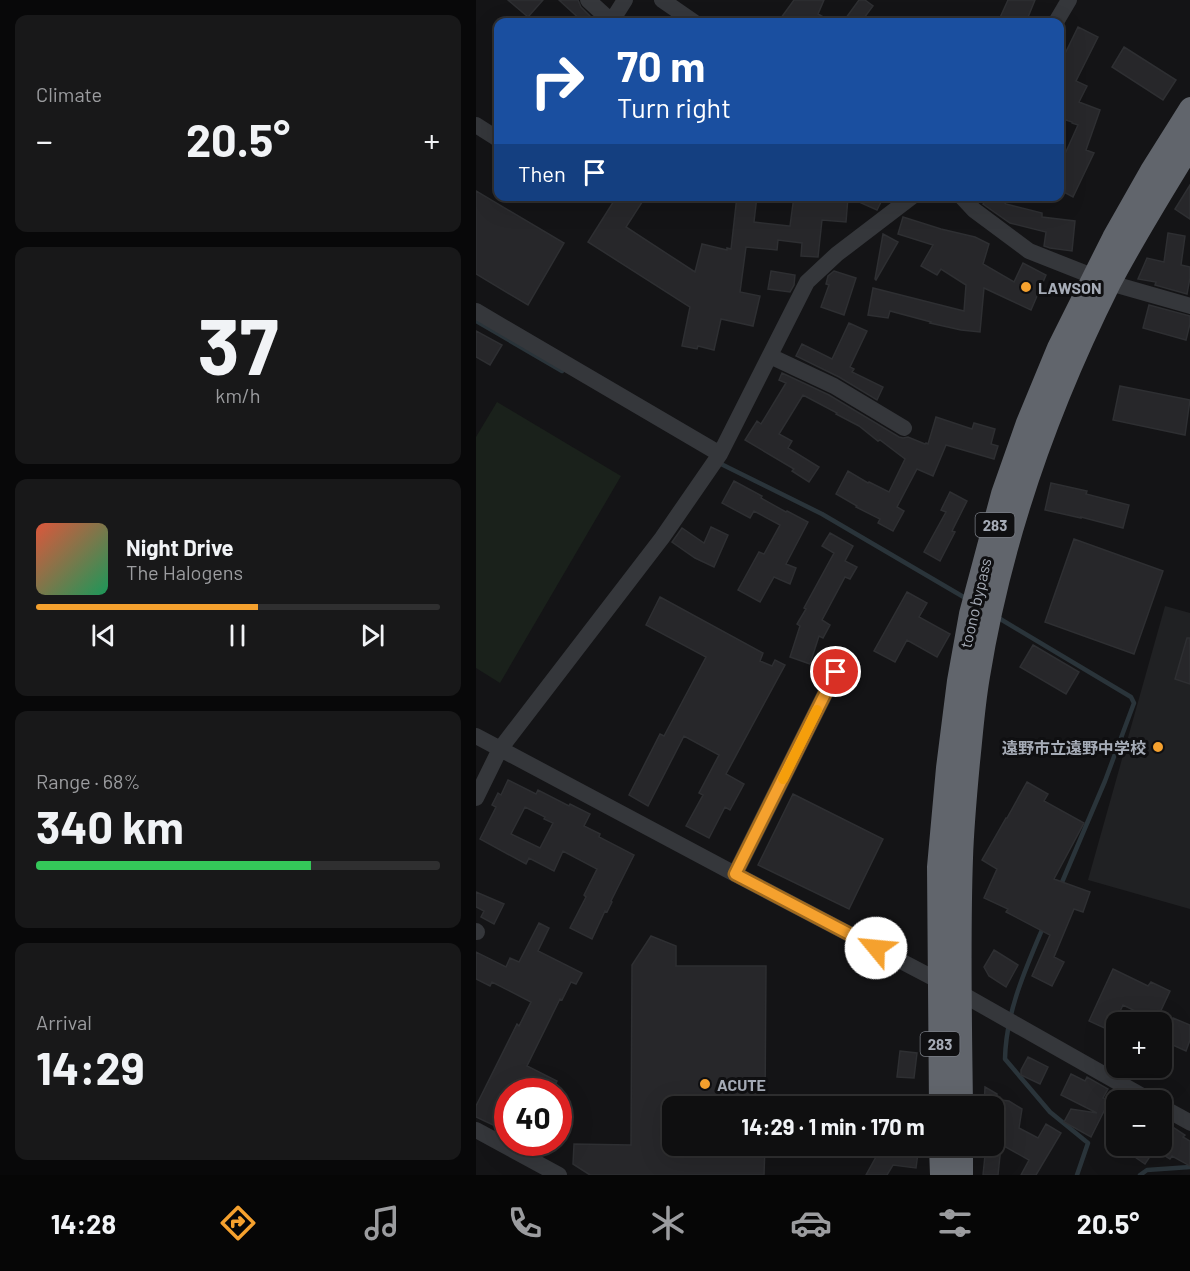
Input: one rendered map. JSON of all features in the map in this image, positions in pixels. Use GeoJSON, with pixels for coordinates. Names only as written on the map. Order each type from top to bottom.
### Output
{"type":"FeatureCollection","features":[{"type":"Feature","properties":{"kind":"highway","name":"toono bypass"},"geometry":{"type":"LineString","coordinates":[[961,1096],[961,858],[977,677],[993,601],[1014,518],[1029,471],[1076,354],[1114,238],[1190,109]]}},
{"type":"Feature","properties":{"kind":"highway","name":"toono bypass"},"geometry":{"type":"LineString","coordinates":[[941,1096],[939,867],[959,681],[971,614],[1003,494],[1028,423],[1059,348],[1145,217],[1190,143]]}},
{"type":"Feature","properties":{"kind":"highway"},"geometry":{"type":"LineString","coordinates":[[941,1156],[942,1175]]}},
{"type":"Feature","properties":{"kind":"highway"},"geometry":{"type":"LineString","coordinates":[[961,1156],[961,1175]]}},
{"type":"Feature","properties":{"kind":"street"},"geometry":{"type":"LineString","coordinates":[[588,0],[607,18]]}},
{"type":"Feature","properties":{"kind":"street"},"geometry":{"type":"LineString","coordinates":[[614,18],[625,0]]}},
{"type":"Feature","properties":{"kind":"street"},"geometry":{"type":"LineString","coordinates":[[662,0],[688,18]]}},
{"type":"Feature","properties":{"kind":"street"},"geometry":{"type":"LineString","coordinates":[[1058,18],[1069,0]]}},
{"type":"Feature","properties":{"kind":"street"},"geometry":{"type":"LineString","coordinates":[[476,125],[494,136]]}},
{"type":"Feature","properties":{"kind":"street"},"geometry":{"type":"LineString","coordinates":[[476,798],[500,749],[662,538],[720,454],[808,282],[838,254],[907,201]]}},
{"type":"Feature","properties":{"kind":"street"},"geometry":{"type":"LineString","coordinates":[[966,201],[974,210],[1029,251],[1102,280],[1190,306]]}},
{"type":"Feature","properties":{"kind":"street"},"geometry":{"type":"LineString","coordinates":[[476,311],[720,454]]}},
{"type":"Feature","properties":{"kind":"street"},"geometry":{"type":"LineString","coordinates":[[770,356],[834,386],[904,428]]}},
{"type":"Feature","properties":{"kind":"street"},"geometry":{"type":"LineString","coordinates":[[735,874],[836,672]]}},
{"type":"Feature","properties":{"kind":"street"},"geometry":{"type":"LineString","coordinates":[[476,736],[960,992],[1132,1090]]}},
{"type":"Feature","properties":{"kind":"street"},"geometry":{"type":"LineString","coordinates":[[1172,1113],[1190,1123]]}},
{"type":"Feature","properties":{"kind":"street"},"geometry":{"type":"LineString","coordinates":[[476,1130],[559,1175]]}},
{"type":"Feature","properties":{"kind":"shaded area"},"geometry":{"type":"Polygon","coordinates":[[[497,402],[621,476],[500,683],[476,668],[476,437],[497,402]]]}},
{"type":"Feature","properties":{"kind":"shaded area","name":"遠野市立遠野中学校"},"geometry":{"type":"Polygon","coordinates":[[[1165,606],[1190,613],[1190,909],[1088,880],[1165,606]]]}},
{"type":"Feature","properties":{"kind":"building"},"geometry":{"type":"Polygon","coordinates":[[[508,0],[543,0],[528,17],[508,0]]]}},
{"type":"Feature","properties":{"kind":"building"},"geometry":{"type":"Polygon","coordinates":[[[559,0],[578,0],[590,16],[579,18],[559,0]]]}},
{"type":"Feature","properties":{"kind":"building"},"geometry":{"type":"Polygon","coordinates":[[[794,0],[824,0],[818,14],[825,18],[781,18],[794,0]]]}},
{"type":"Feature","properties":{"kind":"building"},"geometry":{"type":"Polygon","coordinates":[[[859,0],[865,0],[873,6],[864,18],[846,18],[859,0]]]}},
{"type":"Feature","properties":{"kind":"building"},"geometry":{"type":"Polygon","coordinates":[[[1008,0],[1035,0],[1028,18],[1000,18],[1008,0]]]}},
{"type":"Feature","properties":{"kind":"building"},"geometry":{"type":"Polygon","coordinates":[[[1078,27],[1098,37],[1076,81],[1087,86],[1079,102],[1100,110],[1086,150],[1094,153],[1073,197],[1064,192],[1064,156],[1078,125],[1064,119],[1064,56],[1078,27]]]}},
{"type":"Feature","properties":{"kind":"building"},"geometry":{"type":"Polygon","coordinates":[[[1124,47],[1176,80],[1163,100],[1112,67],[1124,47]]]}},
{"type":"Feature","properties":{"kind":"building"},"geometry":{"type":"Polygon","coordinates":[[[1190,185],[1190,219],[1175,209],[1190,185]]]}},
{"type":"Feature","properties":{"kind":"building"},"geometry":{"type":"Polygon","coordinates":[[[476,191],[564,243],[528,305],[476,274],[476,191]]]}},
{"type":"Feature","properties":{"kind":"building"},"geometry":{"type":"Polygon","coordinates":[[[614,201],[643,201],[626,227],[695,272],[702,244],[731,249],[736,201],[756,201],[754,222],[790,226],[793,201],[848,201],[846,222],[822,220],[818,257],[801,256],[802,243],[778,240],[777,250],[746,247],[740,292],[760,296],[753,326],[721,319],[714,350],[698,346],[697,349],[682,346],[690,307],[588,242],[614,201]]]}},
{"type":"Feature","properties":{"kind":"building"},"geometry":{"type":"Polygon","coordinates":[[[857,201],[882,201],[877,210],[857,201]]]}},
{"type":"Feature","properties":{"kind":"building"},"geometry":{"type":"Polygon","coordinates":[[[985,201],[1003,201],[1006,204],[1042,213],[1042,217],[1075,221],[1072,251],[1044,246],[1046,232],[1010,223],[983,204],[985,201]]]}},
{"type":"Feature","properties":{"kind":"building"},"geometry":{"type":"Polygon","coordinates":[[[903,217],[975,237],[989,244],[983,264],[1014,282],[1023,263],[1046,275],[1031,310],[984,288],[980,332],[930,323],[890,311],[888,318],[868,315],[873,288],[964,311],[966,285],[941,269],[937,275],[921,266],[933,245],[898,234],[903,217]]]}},
{"type":"Feature","properties":{"kind":"building"},"geometry":{"type":"Polygon","coordinates":[[[1168,233],[1185,236],[1181,265],[1190,267],[1187,294],[1155,285],[1156,282],[1138,279],[1147,258],[1164,262],[1168,233]]]}},
{"type":"Feature","properties":{"kind":"building"},"geometry":{"type":"Polygon","coordinates":[[[883,234],[898,242],[876,280],[875,279],[883,234]]]}},
{"type":"Feature","properties":{"kind":"building"},"geometry":{"type":"Polygon","coordinates":[[[771,271],[795,275],[794,285],[790,292],[768,289],[771,271]]]}},
{"type":"Feature","properties":{"kind":"building"},"geometry":{"type":"Polygon","coordinates":[[[834,271],[856,278],[844,315],[821,307],[829,285],[826,284],[828,276],[834,271]]]}},
{"type":"Feature","properties":{"kind":"building"},"geometry":{"type":"Polygon","coordinates":[[[1149,305],[1190,316],[1186,340],[1143,328],[1149,305]]]}},
{"type":"Feature","properties":{"kind":"building"},"geometry":{"type":"Polygon","coordinates":[[[849,323],[867,331],[850,367],[854,369],[852,372],[883,387],[877,400],[839,377],[796,356],[802,344],[832,359],[849,323]]]}},
{"type":"Feature","properties":{"kind":"building"},"geometry":{"type":"Polygon","coordinates":[[[476,331],[502,345],[490,365],[476,357],[476,331]]]}},
{"type":"Feature","properties":{"kind":"building"},"geometry":{"type":"Polygon","coordinates":[[[782,373],[829,395],[899,437],[908,437],[925,444],[928,444],[936,417],[972,429],[974,423],[995,429],[991,444],[998,446],[994,459],[946,445],[933,476],[917,469],[897,507],[904,511],[893,531],[878,523],[880,519],[836,494],[848,471],[889,492],[905,459],[859,426],[803,395],[779,434],[792,441],[788,448],[819,467],[809,482],[792,471],[794,469],[745,440],[757,421],[761,424],[786,383],[779,380],[782,373]]]}},
{"type":"Feature","properties":{"kind":"building"},"geometry":{"type":"Polygon","coordinates":[[[1120,386],[1190,400],[1185,435],[1113,420],[1120,386]]]}},
{"type":"Feature","properties":{"kind":"building"},"geometry":{"type":"Polygon","coordinates":[[[734,481],[786,512],[808,522],[786,564],[796,568],[790,584],[774,577],[760,602],[738,590],[759,552],[764,554],[780,525],[754,511],[750,518],[722,503],[734,481]]]}},
{"type":"Feature","properties":{"kind":"building"},"geometry":{"type":"Polygon","coordinates":[[[1051,483],[1087,491],[1086,494],[1129,505],[1123,528],[1045,510],[1051,483]]]}},
{"type":"Feature","properties":{"kind":"building"},"geometry":{"type":"Polygon","coordinates":[[[950,492],[967,501],[940,561],[924,552],[946,512],[941,510],[950,492]]]}},
{"type":"Feature","properties":{"kind":"building"},"geometry":{"type":"Polygon","coordinates":[[[711,527],[728,535],[714,567],[695,558],[672,542],[682,528],[704,543],[711,527]]]}},
{"type":"Feature","properties":{"kind":"building"},"geometry":{"type":"Polygon","coordinates":[[[830,533],[853,546],[845,561],[857,567],[850,579],[845,577],[822,620],[830,625],[823,638],[819,636],[810,664],[790,657],[800,626],[797,624],[834,553],[822,546],[830,533]]]}},
{"type":"Feature","properties":{"kind":"building"},"geometry":{"type":"Polygon","coordinates":[[[1074,539],[1163,571],[1134,654],[1045,622],[1074,539]]]}},
{"type":"Feature","properties":{"kind":"building"},"geometry":{"type":"Polygon","coordinates":[[[907,592],[927,603],[919,617],[950,634],[937,657],[907,640],[895,662],[874,651],[907,592]]]}},
{"type":"Feature","properties":{"kind":"building"},"geometry":{"type":"Polygon","coordinates":[[[660,597],[763,653],[760,661],[772,666],[775,660],[785,665],[726,774],[744,784],[730,810],[725,807],[709,838],[686,826],[703,795],[699,793],[719,755],[684,736],[648,806],[629,795],[660,734],[664,736],[706,657],[646,625],[660,597]]]}},
{"type":"Feature","properties":{"kind":"building"},"geometry":{"type":"Polygon","coordinates":[[[1187,638],[1190,638],[1190,684],[1175,679],[1187,638]]]}},
{"type":"Feature","properties":{"kind":"building"},"geometry":{"type":"Polygon","coordinates":[[[1033,645],[1079,672],[1066,694],[1020,667],[1033,645]]]}},
{"type":"Feature","properties":{"kind":"building"},"geometry":{"type":"Polygon","coordinates":[[[508,780],[536,794],[538,790],[569,806],[570,804],[590,814],[584,826],[600,834],[599,837],[634,855],[592,939],[570,928],[597,869],[563,851],[554,871],[529,858],[526,864],[480,839],[496,807],[492,805],[498,793],[501,795],[508,780]],[[525,807],[511,834],[540,848],[553,823],[544,819],[545,817],[525,807]]]}},
{"type":"Feature","properties":{"kind":"building"},"geometry":{"type":"Polygon","coordinates":[[[1027,782],[1048,794],[1044,801],[1084,823],[1054,879],[1090,892],[1083,912],[1074,909],[1054,957],[1064,962],[1052,986],[1032,976],[1050,935],[1006,912],[1008,909],[984,898],[997,869],[982,860],[1027,782]]]}},
{"type":"Feature","properties":{"kind":"building"},"geometry":{"type":"Polygon","coordinates":[[[793,794],[883,839],[849,909],[758,865],[793,794]]]}},
{"type":"Feature","properties":{"kind":"building"},"geometry":{"type":"Polygon","coordinates":[[[476,892],[504,904],[494,924],[481,917],[484,911],[476,907],[476,892]]]}},
{"type":"Feature","properties":{"kind":"building"},"geometry":{"type":"Polygon","coordinates":[[[539,923],[549,928],[538,951],[582,973],[576,984],[571,982],[562,1000],[560,999],[527,1066],[551,1078],[494,1078],[494,1125],[476,1117],[476,1106],[517,1024],[519,1026],[531,1002],[492,982],[490,986],[476,979],[476,952],[506,967],[510,958],[519,962],[539,923]]]}},
{"type":"Feature","properties":{"kind":"building"},"geometry":{"type":"Polygon","coordinates":[[[651,936],[676,946],[676,966],[766,966],[765,1096],[662,1096],[662,1156],[765,1156],[764,1175],[590,1175],[573,1164],[574,1144],[631,1145],[632,965],[651,936]]]}},
{"type":"Feature","properties":{"kind":"building"},"geometry":{"type":"Polygon","coordinates":[[[994,950],[1018,965],[1006,987],[989,976],[984,967],[994,950]]]}},
{"type":"Feature","properties":{"kind":"building"},"geometry":{"type":"Polygon","coordinates":[[[1113,969],[1148,986],[1151,982],[1170,991],[1160,1012],[1137,1012],[1123,1005],[1120,1012],[1106,1012],[1106,1029],[1089,1021],[1113,969]]]}},
{"type":"Feature","properties":{"kind":"building"},"geometry":{"type":"Polygon","coordinates":[[[1173,1018],[1190,1025],[1190,1040],[1186,1051],[1172,1045],[1173,1018]]]}},
{"type":"Feature","properties":{"kind":"building"},"geometry":{"type":"Polygon","coordinates":[[[900,1051],[917,1053],[914,1078],[897,1077],[900,1051]]]}},
{"type":"Feature","properties":{"kind":"building"},"geometry":{"type":"Polygon","coordinates":[[[1028,1057],[1048,1067],[1040,1084],[1021,1075],[1021,1070],[1028,1057]]]}},
{"type":"Feature","properties":{"kind":"building"},"geometry":{"type":"Polygon","coordinates":[[[1071,1074],[1085,1081],[1087,1077],[1108,1089],[1103,1098],[1106,1100],[1106,1107],[1091,1137],[1064,1122],[1071,1109],[1097,1113],[1061,1095],[1071,1074]]]}},
{"type":"Feature","properties":{"kind":"building"},"geometry":{"type":"Polygon","coordinates":[[[985,1087],[997,1094],[997,1096],[985,1096],[985,1087]]]}},
{"type":"Feature","properties":{"kind":"building"},"geometry":{"type":"Polygon","coordinates":[[[1004,1100],[1022,1109],[1019,1128],[1038,1138],[1046,1124],[1061,1133],[1036,1175],[1021,1175],[1029,1160],[1004,1146],[1004,1100]]]}},
{"type":"Feature","properties":{"kind":"building"},"geometry":{"type":"Polygon","coordinates":[[[1172,1127],[1190,1141],[1190,1166],[1172,1156],[1172,1127]]]}},
{"type":"Feature","properties":{"kind":"building"},"geometry":{"type":"Polygon","coordinates":[[[876,1156],[918,1156],[916,1168],[893,1165],[887,1175],[866,1175],[876,1156]]]}},
{"type":"Feature","properties":{"kind":"building"},"geometry":{"type":"Polygon","coordinates":[[[985,1156],[1000,1156],[998,1175],[983,1175],[985,1156]]]}},
{"type":"Feature","properties":{"kind":"building"},"geometry":{"type":"Polygon","coordinates":[[[1133,1156],[1150,1156],[1145,1164],[1133,1156]]]}},
{"type":"Feature","properties":{"kind":"waterway"},"geometry":{"type":"LineString","coordinates":[[476,321],[562,371]]}},
{"type":"Feature","properties":{"kind":"waterway"},"geometry":{"type":"LineString","coordinates":[[719,463],[822,514],[967,599]]}},
{"type":"Feature","properties":{"kind":"waterway"},"geometry":{"type":"LineString","coordinates":[[997,617],[1131,697],[1134,703],[1105,781],[1060,887]]}},
{"type":"Feature","properties":{"kind":"waterway"},"geometry":{"type":"LineString","coordinates":[[1044,925],[1013,1007],[1005,1059],[1050,1112],[1088,1143],[1077,1175]]}},
{"type":"Feature","properties":{"kind":"waterway"},"geometry":{"type":"LineString","coordinates":[[1140,1175],[1147,1170],[1191,1167]]}},
{"type":"Feature","properties":{"kind":"slow traffic"},"geometry":{"type":"LineString","coordinates":[[783,779],[817,710]]}},
{"type":"Feature","properties":{"kind":"place","name":"LAWSON"},"geometry":{"type":"Point","coordinates":[1026,287]}},
{"type":"Feature","properties":{"kind":"place","name":"遠野市立遠野中学校"},"geometry":{"type":"Point","coordinates":[1158,747]}},
{"type":"Feature","properties":{"kind":"place","name":"ACUTE"},"geometry":{"type":"Point","coordinates":[705,1084]}},
{"type":"Feature","properties":{"kind":"route"},"geometry":{"type":"LineString","coordinates":[[836,672],[735,874],[876,948]]}}]}
